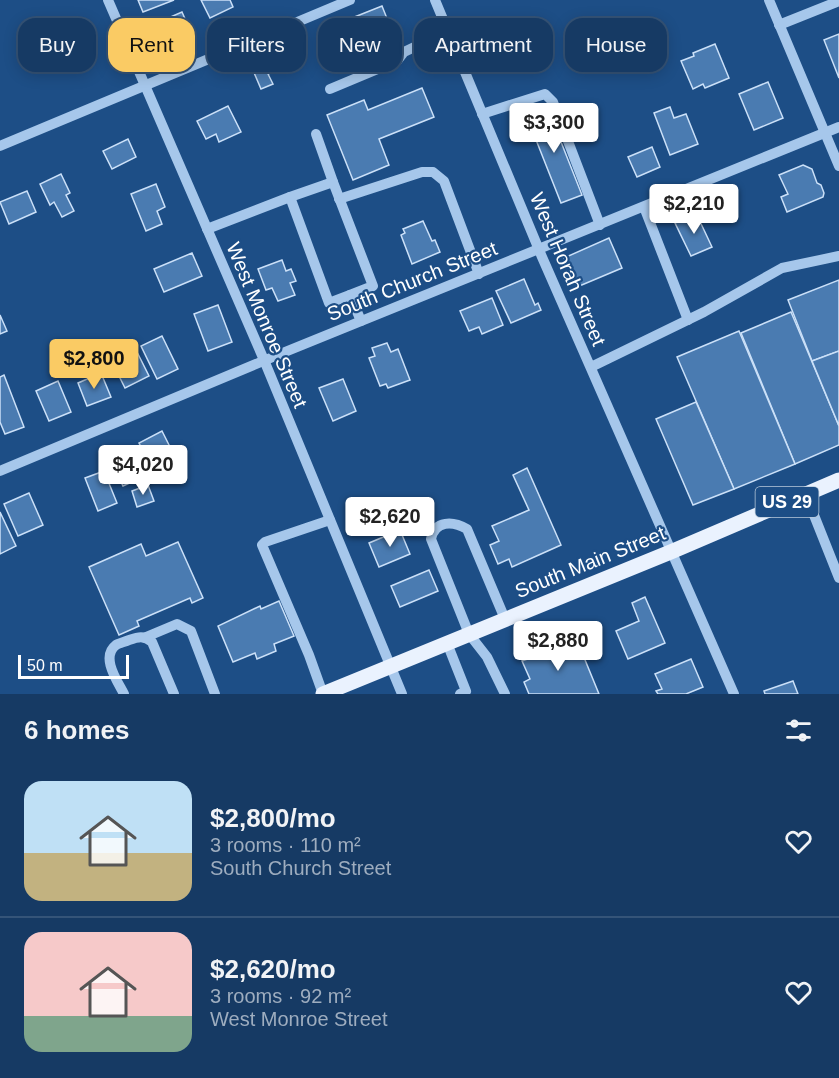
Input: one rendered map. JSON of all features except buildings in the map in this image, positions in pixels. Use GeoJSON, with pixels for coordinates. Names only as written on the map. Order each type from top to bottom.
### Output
{"type":"FeatureCollection","features":[{"type":"Feature","properties":{"kind":"main road","name":"South Main Street"},"geometry":{"type":"LineString","coordinates":[[323,694],[673,551],[839,480]]}},
{"type":"Feature","properties":{"kind":"street","name":"West Monroe Street"},"geometry":{"type":"LineString","coordinates":[[108,0],[264,360],[402,694]]}},
{"type":"Feature","properties":{"kind":"street"},"geometry":{"type":"LineString","coordinates":[[0,146],[350,0]]}},
{"type":"Feature","properties":{"kind":"street","name":"West Horah Street"},"geometry":{"type":"LineString","coordinates":[[435,0],[443,18]]}},
{"type":"Feature","properties":{"kind":"street"},"geometry":{"type":"LineString","coordinates":[[769,0],[839,166]]}},
{"type":"Feature","properties":{"kind":"street"},"geometry":{"type":"LineString","coordinates":[[779,25],[839,1]]}},
{"type":"Feature","properties":{"kind":"street"},"geometry":{"type":"LineString","coordinates":[[330,89],[397,61],[404,52],[414,47]]}},
{"type":"Feature","properties":{"kind":"street","name":"West Horah Street"},"geometry":{"type":"LineString","coordinates":[[465,72],[539,250],[734,694]]}},
{"type":"Feature","properties":{"kind":"street"},"geometry":{"type":"LineString","coordinates":[[482,114],[545,94],[554,102],[600,225]]}},
{"type":"Feature","properties":{"kind":"street","name":"South Church Street"},"geometry":{"type":"LineString","coordinates":[[0,471],[264,360],[839,127]]}},
{"type":"Feature","properties":{"kind":"street"},"geometry":{"type":"LineString","coordinates":[[290,197],[329,303],[373,286],[316,135]]}},
{"type":"Feature","properties":{"kind":"street"},"geometry":{"type":"LineString","coordinates":[[339,199],[422,172],[433,172],[444,181],[479,274]]}},
{"type":"Feature","properties":{"kind":"street"},"geometry":{"type":"LineString","coordinates":[[207,230],[333,182]]}},
{"type":"Feature","properties":{"kind":"street"},"geometry":{"type":"LineString","coordinates":[[644,207],[688,320]]}},
{"type":"Feature","properties":{"kind":"street"},"geometry":{"type":"LineString","coordinates":[[591,367],[688,320],[782,268],[839,256]]}},
{"type":"Feature","properties":{"kind":"street"},"geometry":{"type":"LineString","coordinates":[[350,295],[362,321]]}},
{"type":"Feature","properties":{"kind":"street"},"geometry":{"type":"LineString","coordinates":[[806,495],[839,578]]}},
{"type":"Feature","properties":{"kind":"street"},"geometry":{"type":"LineString","coordinates":[[323,694],[262,545],[330,520]]}},
{"type":"Feature","properties":{"kind":"street"},"geometry":{"type":"LineString","coordinates":[[505,619],[467,529],[457,524],[438,526],[433,530],[431,539],[457,606],[470,634],[487,657],[505,694]]}},
{"type":"Feature","properties":{"kind":"street"},"geometry":{"type":"LineString","coordinates":[[124,694],[109,662],[110,653],[115,646],[139,637],[146,637],[177,624],[191,631],[215,694]]}},
{"type":"Feature","properties":{"kind":"street"},"geometry":{"type":"LineString","coordinates":[[146,637],[155,647],[174,694]]}},
{"type":"Feature","properties":{"kind":"street"},"geometry":{"type":"LineString","coordinates":[[447,643],[466,691],[460,694]]}}]}
